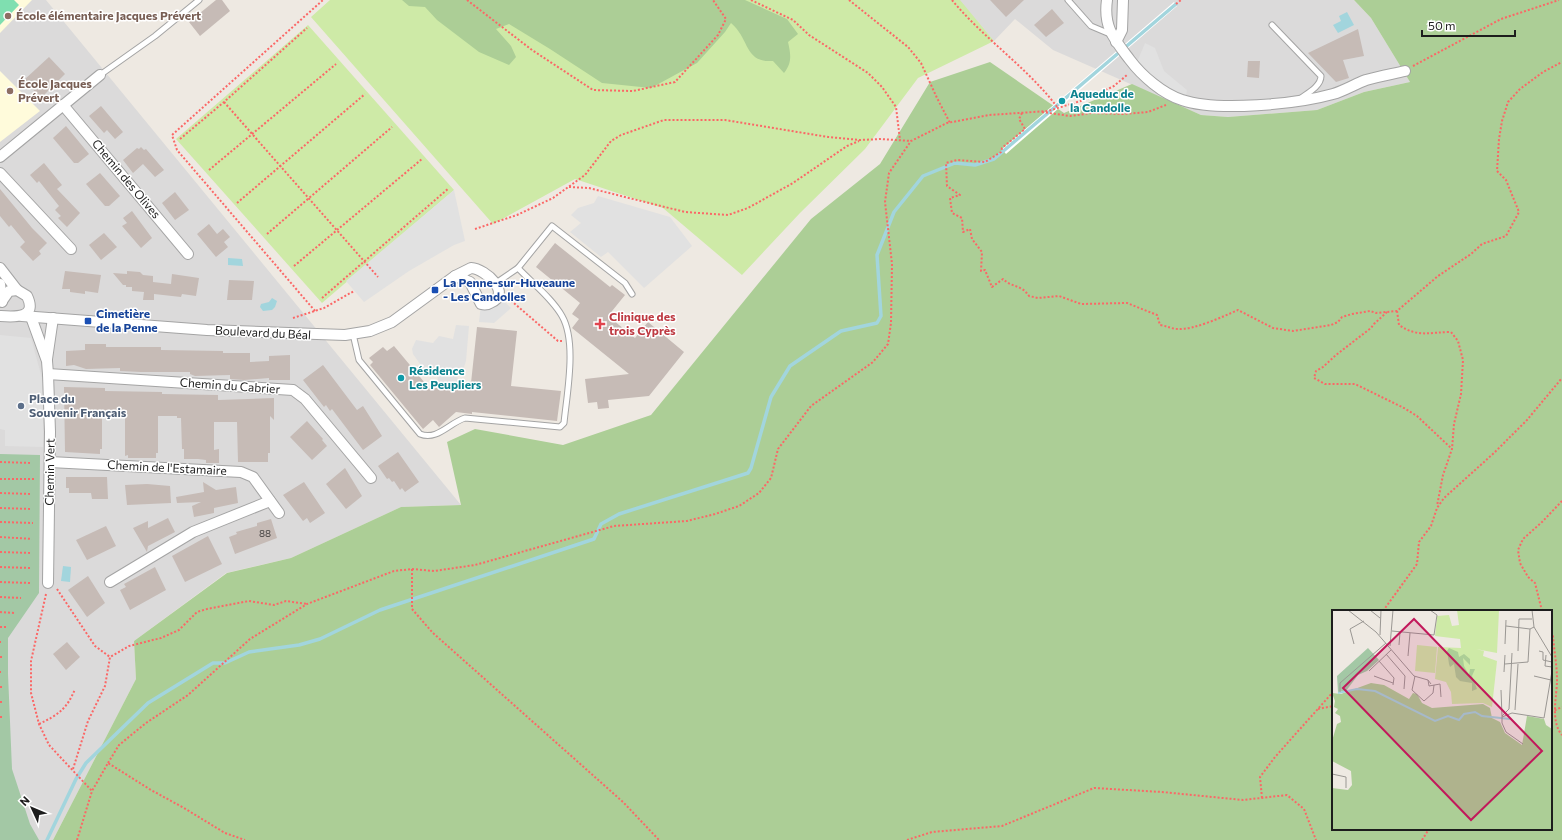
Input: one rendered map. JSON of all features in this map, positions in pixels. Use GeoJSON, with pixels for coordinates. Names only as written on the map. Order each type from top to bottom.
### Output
{"type":"FeatureCollection","features":[{"type":"Feature","properties":{"kind":"street"},"geometry":{"type":"LineString","coordinates":[[1107,0],[1113,38],[1135,67],[1152,81],[1180,100],[1195,104],[1227,106],[1297,101],[1333,94],[1368,80],[1405,71]]}},
{"type":"Feature","properties":{"kind":"street"},"geometry":{"type":"LineString","coordinates":[[1113,38],[1122,30],[1123,0]]}},
{"type":"Feature","properties":{"kind":"street"},"geometry":{"type":"LineString","coordinates":[[0,157],[100,75]]}},
{"type":"Feature","properties":{"kind":"street","name":"Chemin des Olives"},"geometry":{"type":"LineString","coordinates":[[63,105],[188,254]]}},
{"type":"Feature","properties":{"kind":"street"},"geometry":{"type":"LineString","coordinates":[[0,173],[71,249]]}},
{"type":"Feature","properties":{"kind":"street","name":"Chemin Vert"},"geometry":{"type":"LineString","coordinates":[[0,268],[17,290],[27,296],[27,313],[47,361]]}},
{"type":"Feature","properties":{"kind":"street","name":"Boulevard du Béal"},"geometry":{"type":"LineString","coordinates":[[27,313],[53,318],[223,331],[310,335],[353,334],[370,331],[392,322],[455,276],[471,268],[476,268],[498,287]]}},
{"type":"Feature","properties":{"kind":"street"},"geometry":{"type":"LineString","coordinates":[[455,276],[470,282],[481,304],[485,305],[495,302],[499,296],[498,287]]}},
{"type":"Feature","properties":{"kind":"street"},"geometry":{"type":"LineString","coordinates":[[0,284],[3,309]]}},
{"type":"Feature","properties":{"kind":"street"},"geometry":{"type":"LineString","coordinates":[[3,309],[9,291],[17,290]]}},
{"type":"Feature","properties":{"kind":"street"},"geometry":{"type":"LineString","coordinates":[[3,309],[27,313]]}},
{"type":"Feature","properties":{"kind":"street","name":"Chemin Vert"},"geometry":{"type":"LineString","coordinates":[[52,585],[47,361],[53,318]]}},
{"type":"Feature","properties":{"kind":"street","name":"Chemin du Cabrier"},"geometry":{"type":"LineString","coordinates":[[48,374],[293,390],[305,399],[371,478]]}},
{"type":"Feature","properties":{"kind":"street","name":"Chemin de l'Estamaire"},"geometry":{"type":"LineString","coordinates":[[50,462],[241,472],[253,477],[278,513]]}},
{"type":"Feature","properties":{"kind":"street"},"geometry":{"type":"LineString","coordinates":[[110,582],[193,532],[270,501]]}},
{"type":"Feature","properties":{"kind":"lane"},"geometry":{"type":"LineString","coordinates":[[100,75],[155,36],[199,0]]}},
{"type":"Feature","properties":{"kind":"lane"},"geometry":{"type":"LineString","coordinates":[[1068,0],[1091,26],[1113,38]]}},
{"type":"Feature","properties":{"kind":"lane"},"geometry":{"type":"LineString","coordinates":[[1272,25],[1321,76],[1321,80],[1316,87],[1297,101]]}},
{"type":"Feature","properties":{"kind":"lane"},"geometry":{"type":"LineString","coordinates":[[498,287],[518,268],[552,226],[625,283],[632,294]]}},
{"type":"Feature","properties":{"kind":"lane"},"geometry":{"type":"LineString","coordinates":[[353,334],[359,360],[420,434],[428,437],[440,433],[457,421],[465,418],[560,427],[564,423],[571,351],[563,317],[518,268]]}},
{"type":"Feature","properties":{"kind":"path"},"geometry":{"type":"LineString","coordinates":[[315,311],[177,150],[172,135],[323,0]]}},
{"type":"Feature","properties":{"kind":"path"},"geometry":{"type":"LineString","coordinates":[[467,0],[532,50],[593,90],[633,91],[675,82],[718,35],[726,19],[713,0]]}},
{"type":"Feature","properties":{"kind":"path"},"geometry":{"type":"LineString","coordinates":[[751,0],[793,20],[809,35],[868,73],[882,87],[896,107],[900,140]]}},
{"type":"Feature","properties":{"kind":"path"},"geometry":{"type":"LineString","coordinates":[[849,0],[908,47],[922,63],[937,98],[950,123]]}},
{"type":"Feature","properties":{"kind":"path"},"geometry":{"type":"LineString","coordinates":[[952,0],[968,19],[1010,57],[1048,95],[1058,108]]}},
{"type":"Feature","properties":{"kind":"path"},"geometry":{"type":"LineString","coordinates":[[1176,4],[1181,0]]}},
{"type":"Feature","properties":{"kind":"path"},"geometry":{"type":"LineString","coordinates":[[1405,71],[1501,19],[1559,0]]}},
{"type":"Feature","properties":{"kind":"path"},"geometry":{"type":"LineString","coordinates":[[180,138],[224,102],[307,28]]}},
{"type":"Feature","properties":{"kind":"path"},"geometry":{"type":"LineString","coordinates":[[1022,113],[1019,119],[1025,129],[1002,148],[1001,152],[985,162],[957,160],[946,163],[947,186],[960,195],[950,198],[952,213],[962,218],[963,232],[970,229],[972,238],[982,252],[981,271],[985,270],[992,287],[1003,279],[1009,285],[1024,289],[1029,296],[1038,298],[1059,296],[1081,304],[1127,303],[1157,315],[1160,325],[1169,326],[1176,329],[1193,328],[1238,310],[1273,328],[1293,331],[1331,325],[1338,322],[1342,317],[1352,314],[1370,311],[1376,313],[1397,311],[1438,276],[1471,254],[1482,244],[1506,236],[1519,212],[1506,180],[1497,171],[1502,121],[1508,102],[1520,89],[1543,72],[1562,62]]}},
{"type":"Feature","properties":{"kind":"path"},"geometry":{"type":"LineString","coordinates":[[209,170],[336,64]]}},
{"type":"Feature","properties":{"kind":"path"},"geometry":{"type":"LineString","coordinates":[[475,229],[517,215],[553,198],[585,175],[611,141],[621,135],[664,120],[725,120],[795,133],[860,140],[911,141],[950,123],[989,115],[1037,112],[1058,108],[1087,99],[1114,86],[1135,67]]}},
{"type":"Feature","properties":{"kind":"path"},"geometry":{"type":"LineString","coordinates":[[237,203],[365,94]]}},
{"type":"Feature","properties":{"kind":"path"},"geometry":{"type":"LineString","coordinates":[[1037,112],[1070,116],[1092,113],[1130,114],[1148,112],[1180,100]]}},
{"type":"Feature","properties":{"kind":"path"},"geometry":{"type":"LineString","coordinates":[[224,102],[378,277]]}},
{"type":"Feature","properties":{"kind":"path"},"geometry":{"type":"LineString","coordinates":[[267,234],[392,127]]}},
{"type":"Feature","properties":{"kind":"path"},"geometry":{"type":"LineString","coordinates":[[568,188],[589,188],[685,212],[728,215],[748,208],[793,183],[847,146],[860,140]]}},
{"type":"Feature","properties":{"kind":"path"},"geometry":{"type":"LineString","coordinates":[[77,840],[92,791],[119,745],[146,723],[188,695],[250,639],[307,604],[394,571],[412,569],[434,571],[475,565],[614,526],[687,521],[739,506],[759,493],[771,478],[778,449],[811,406],[873,362],[888,344],[891,323],[892,264],[885,202],[889,173],[911,141]]}},
{"type":"Feature","properties":{"kind":"path"},"geometry":{"type":"LineString","coordinates":[[294,266],[422,159]]}},
{"type":"Feature","properties":{"kind":"path"},"geometry":{"type":"LineString","coordinates":[[322,298],[449,188]]}},
{"type":"Feature","properties":{"kind":"path"},"geometry":{"type":"LineString","coordinates":[[498,287],[558,341],[564,341],[568,338]]}},
{"type":"Feature","properties":{"kind":"path"},"geometry":{"type":"LineString","coordinates":[[293,318],[315,311],[354,291]]}},
{"type":"Feature","properties":{"kind":"path"},"geometry":{"type":"LineString","coordinates":[[1388,311],[1371,328],[1323,367],[1316,370],[1314,378],[1325,384],[1355,384],[1404,408],[1417,416],[1452,449]]}},
{"type":"Feature","properties":{"kind":"path"},"geometry":{"type":"LineString","coordinates":[[1384,610],[1418,564],[1419,542],[1431,526],[1437,508],[1443,475],[1452,449],[1454,424],[1461,394],[1463,360],[1458,341],[1451,332],[1419,334],[1408,331],[1399,325],[1397,311]]}},
{"type":"Feature","properties":{"kind":"path"},"geometry":{"type":"LineString","coordinates":[[1437,508],[1456,486],[1494,453],[1527,420],[1562,378]]}},
{"type":"Feature","properties":{"kind":"path"},"geometry":{"type":"LineString","coordinates":[[0,462],[32,463]]}},
{"type":"Feature","properties":{"kind":"path"},"geometry":{"type":"LineString","coordinates":[[0,479],[34,479]]}},
{"type":"Feature","properties":{"kind":"path"},"geometry":{"type":"LineString","coordinates":[[0,493],[32,494]]}},
{"type":"Feature","properties":{"kind":"path"},"geometry":{"type":"LineString","coordinates":[[1542,610],[1535,583],[1528,577],[1520,564],[1518,550],[1524,538],[1562,501]]}},
{"type":"Feature","properties":{"kind":"path"},"geometry":{"type":"LineString","coordinates":[[0,508],[32,508]]}},
{"type":"Feature","properties":{"kind":"path"},"geometry":{"type":"LineString","coordinates":[[0,522],[33,523]]}},
{"type":"Feature","properties":{"kind":"path"},"geometry":{"type":"LineString","coordinates":[[0,537],[32,539]]}},
{"type":"Feature","properties":{"kind":"path"},"geometry":{"type":"LineString","coordinates":[[0,552],[32,554]]}},
{"type":"Feature","properties":{"kind":"path"},"geometry":{"type":"LineString","coordinates":[[0,567],[31,568]]}},
{"type":"Feature","properties":{"kind":"path"},"geometry":{"type":"LineString","coordinates":[[412,569],[412,609],[433,633],[623,802],[659,840]]}},
{"type":"Feature","properties":{"kind":"path"},"geometry":{"type":"LineString","coordinates":[[0,582],[30,583]]}},
{"type":"Feature","properties":{"kind":"path"},"geometry":{"type":"LineString","coordinates":[[52,585],[95,646],[110,657]]}},
{"type":"Feature","properties":{"kind":"path"},"geometry":{"type":"LineString","coordinates":[[52,585],[31,662],[31,694],[39,724],[49,745],[92,791]]}},
{"type":"Feature","properties":{"kind":"path"},"geometry":{"type":"LineString","coordinates":[[0,597],[21,598]]}},
{"type":"Feature","properties":{"kind":"path"},"geometry":{"type":"LineString","coordinates":[[110,657],[129,646],[161,638],[179,630],[197,612],[207,609],[249,601],[274,605],[286,601],[307,604]]}},
{"type":"Feature","properties":{"kind":"path"},"geometry":{"type":"LineString","coordinates":[[0,612],[14,613]]}},
{"type":"Feature","properties":{"kind":"path"},"geometry":{"type":"LineString","coordinates":[[0,627],[7,627]]}},
{"type":"Feature","properties":{"kind":"path"},"geometry":{"type":"LineString","coordinates":[[1552,634],[1557,679],[1555,711],[1558,731],[1562,735]]}},
{"type":"Feature","properties":{"kind":"path"},"geometry":{"type":"LineString","coordinates":[[73,769],[88,721],[105,686],[110,657]]}},
{"type":"Feature","properties":{"kind":"path"},"geometry":{"type":"LineString","coordinates":[[39,724],[57,715],[70,700],[75,689]]}},
{"type":"Feature","properties":{"kind":"path"},"geometry":{"type":"LineString","coordinates":[[1262,798],[1260,777],[1275,757],[1332,693]]}},
{"type":"Feature","properties":{"kind":"path"},"geometry":{"type":"LineString","coordinates":[[1317,709],[1332,706]]}},
{"type":"Feature","properties":{"kind":"path"},"geometry":{"type":"LineString","coordinates":[[1552,712],[1562,707]]}},
{"type":"Feature","properties":{"kind":"path"},"geometry":{"type":"LineString","coordinates":[[108,763],[225,833],[245,840]]}},
{"type":"Feature","properties":{"kind":"path"},"geometry":{"type":"LineString","coordinates":[[906,840],[932,832],[1002,826],[1094,788],[1162,792],[1243,800],[1287,795],[1304,809],[1316,840]]}},
{"type":"Feature","properties":{"kind":"path"},"geometry":{"type":"LineString","coordinates":[[1422,840],[1428,830]]}},
{"type":"Feature","properties":{"kind":"shaded area"},"geometry":{"type":"Polygon","coordinates":[[[0,0],[46,0],[461,505],[401,507],[291,558],[226,573],[134,641],[136,679],[53,840],[0,840],[0,0]]]}},
{"type":"Feature","properties":{"kind":"shaded area","name":"École élémentaire Jacques Prévert"},"geometry":{"type":"Polygon","coordinates":[[[0,0],[32,0],[0,33],[0,0]]]}},
{"type":"Feature","properties":{"kind":"shaded area"},"geometry":{"type":"Polygon","coordinates":[[[959,0],[1354,0],[1371,18],[1410,82],[1364,92],[1317,110],[1228,117],[1201,115],[1053,50],[1015,19],[994,41],[959,0]]]}},
{"type":"Feature","properties":{"kind":"shaded area"},"geometry":{"type":"Polygon","coordinates":[[[1145,43],[1155,48],[1164,71],[1187,90],[1185,101],[1135,67],[1145,43]]]}},
{"type":"Feature","properties":{"kind":"shaded area","name":"École Jacques Prévert"},"geometry":{"type":"Polygon","coordinates":[[[0,71],[40,111],[0,142],[0,71]]]}},
{"type":"Feature","properties":{"kind":"shaded area"},"geometry":{"type":"Polygon","coordinates":[[[454,190],[465,241],[454,245],[409,271],[364,302],[346,281],[454,190]]]}},
{"type":"Feature","properties":{"kind":"shaded area"},"geometry":{"type":"Polygon","coordinates":[[[598,196],[670,217],[692,246],[644,288],[608,252],[601,257],[570,232],[581,223],[571,215],[578,208],[594,203],[598,196]]]}},
{"type":"Feature","properties":{"kind":"shaded area"},"geometry":{"type":"Polygon","coordinates":[[[499,296],[511,308],[494,323],[479,322],[481,304],[499,296]]]}},
{"type":"Feature","properties":{"kind":"shaded area"},"geometry":{"type":"Polygon","coordinates":[[[456,325],[469,326],[466,361],[464,367],[457,370],[458,383],[439,384],[436,371],[425,371],[413,354],[412,349],[416,340],[433,343],[439,336],[453,339],[456,325]]]}},
{"type":"Feature","properties":{"kind":"shaded area","name":"Place du Souvenir Français"},"geometry":{"type":"Polygon","coordinates":[[[0,335],[31,338],[43,382],[43,447],[5,446],[5,430],[0,429],[0,335]]]}},
{"type":"Feature","properties":{"kind":"green space"},"geometry":{"type":"Polygon","coordinates":[[[0,0],[14,0],[19,5],[0,25],[0,0]]]}},
{"type":"Feature","properties":{"kind":"green space"},"geometry":{"type":"Polygon","coordinates":[[[330,0],[960,0],[994,41],[918,78],[865,149],[800,213],[742,275],[663,208],[575,179],[493,224],[311,17],[330,0]]]}},
{"type":"Feature","properties":{"kind":"green space"},"geometry":{"type":"Polygon","coordinates":[[[402,0],[745,0],[787,19],[798,34],[788,42],[790,59],[784,73],[773,61],[764,61],[752,54],[742,36],[731,23],[725,32],[697,63],[651,88],[602,83],[509,24],[496,29],[511,46],[516,57],[509,65],[479,52],[437,20],[425,7],[409,6],[402,0]]]}},
{"type":"Feature","properties":{"kind":"green space"},"geometry":{"type":"Polygon","coordinates":[[[1354,0],[1562,0],[1562,840],[53,840],[136,679],[134,641],[227,573],[291,558],[401,507],[461,505],[447,442],[475,429],[563,445],[651,415],[811,219],[880,164],[930,82],[990,62],[1064,113],[1132,84],[1201,115],[1228,117],[1317,110],[1364,92],[1410,82],[1371,18],[1354,0]]]}},
{"type":"Feature","properties":{"kind":"green space"},"geometry":{"type":"Polygon","coordinates":[[[308,25],[454,190],[322,303],[176,139],[308,25]]]}},
{"type":"Feature","properties":{"kind":"green space"},"geometry":{"type":"Polygon","coordinates":[[[0,454],[40,455],[39,593],[8,638],[12,769],[30,824],[39,840],[0,840],[0,454]]]}},
{"type":"Feature","properties":{"kind":"water"},"geometry":{"type":"Polygon","coordinates":[[[1347,12],[1354,25],[1338,33],[1333,25],[1341,21],[1339,16],[1347,12]]]}},
{"type":"Feature","properties":{"kind":"water"},"geometry":{"type":"Polygon","coordinates":[[[228,258],[242,259],[243,266],[228,265],[228,258]]]}},
{"type":"Feature","properties":{"kind":"water"},"geometry":{"type":"Polygon","coordinates":[[[272,298],[277,301],[275,307],[272,310],[263,311],[260,307],[261,304],[269,302],[272,298]]]}},
{"type":"Feature","properties":{"kind":"water"},"geometry":{"type":"Polygon","coordinates":[[[63,566],[71,567],[70,582],[61,581],[63,566]]]}},
{"type":"Feature","properties":{"kind":"pier","name":"Aqueduc de la Candolle"},"geometry":{"type":"Polygon","coordinates":[[[1174,2],[1177,6],[1006,154],[1002,149],[1174,2]]]}},
{"type":"Feature","properties":{"kind":"building"},"geometry":{"type":"Polygon","coordinates":[[[216,0],[222,0],[230,11],[200,36],[189,22],[216,0]]]}},
{"type":"Feature","properties":{"kind":"building"},"geometry":{"type":"Polygon","coordinates":[[[990,0],[1024,0],[1006,17],[990,0]]]}},
{"type":"Feature","properties":{"kind":"building"},"geometry":{"type":"Polygon","coordinates":[[[1052,9],[1064,23],[1046,37],[1034,25],[1052,9]]]}},
{"type":"Feature","properties":{"kind":"building"},"geometry":{"type":"Polygon","coordinates":[[[1358,29],[1364,56],[1343,60],[1349,78],[1336,82],[1308,53],[1358,29]]]}},
{"type":"Feature","properties":{"kind":"building"},"geometry":{"type":"Polygon","coordinates":[[[49,57],[65,74],[43,96],[39,96],[24,80],[49,57]]]}},
{"type":"Feature","properties":{"kind":"building"},"geometry":{"type":"Polygon","coordinates":[[[1248,61],[1260,61],[1259,78],[1247,77],[1248,61]]]}},
{"type":"Feature","properties":{"kind":"building"},"geometry":{"type":"Polygon","coordinates":[[[101,106],[123,132],[115,139],[107,130],[104,133],[89,116],[101,106]]]}},
{"type":"Feature","properties":{"kind":"building"},"geometry":{"type":"Polygon","coordinates":[[[66,126],[89,154],[78,163],[74,163],[53,138],[66,126]]]}},
{"type":"Feature","properties":{"kind":"building"},"geometry":{"type":"Polygon","coordinates":[[[141,147],[144,150],[146,149],[164,170],[155,177],[143,164],[133,173],[123,160],[137,148],[139,149],[141,147]]]}},
{"type":"Feature","properties":{"kind":"building"},"geometry":{"type":"Polygon","coordinates":[[[44,163],[62,185],[57,189],[80,213],[67,227],[58,218],[61,216],[55,210],[59,206],[39,181],[37,183],[30,175],[44,163]]]}},
{"type":"Feature","properties":{"kind":"building"},"geometry":{"type":"Polygon","coordinates":[[[100,173],[120,196],[109,206],[105,206],[86,184],[100,173]]]}},
{"type":"Feature","properties":{"kind":"building"},"geometry":{"type":"Polygon","coordinates":[[[0,189],[32,228],[47,243],[39,251],[41,254],[33,261],[20,247],[25,242],[11,225],[9,227],[0,216],[0,189]]]}},
{"type":"Feature","properties":{"kind":"building"},"geometry":{"type":"Polygon","coordinates":[[[175,192],[189,210],[175,220],[162,203],[175,192]]]}},
{"type":"Feature","properties":{"kind":"building"},"geometry":{"type":"Polygon","coordinates":[[[132,211],[152,238],[141,248],[122,226],[127,223],[123,218],[132,211]]]}},
{"type":"Feature","properties":{"kind":"building"},"geometry":{"type":"Polygon","coordinates":[[[209,224],[217,234],[223,229],[230,237],[224,242],[228,247],[216,257],[197,234],[209,224]]]}},
{"type":"Feature","properties":{"kind":"building"},"geometry":{"type":"Polygon","coordinates":[[[104,233],[117,247],[101,260],[89,245],[104,233]]]}},
{"type":"Feature","properties":{"kind":"building","name":"Clinique des trois Cyprès"},"geometry":{"type":"Polygon","coordinates":[[[555,243],[610,287],[612,285],[625,295],[608,316],[635,338],[648,322],[684,352],[649,396],[608,400],[609,408],[598,409],[597,402],[588,403],[585,379],[629,374],[572,328],[579,319],[572,314],[580,303],[536,267],[555,243]]]}},
{"type":"Feature","properties":{"kind":"building"},"geometry":{"type":"Polygon","coordinates":[[[65,271],[101,275],[98,293],[85,291],[85,294],[70,292],[70,289],[62,289],[65,271]]]}},
{"type":"Feature","properties":{"kind":"building"},"geometry":{"type":"Polygon","coordinates":[[[127,271],[140,272],[143,275],[153,276],[153,282],[171,284],[172,274],[199,278],[196,296],[182,294],[181,297],[154,294],[154,300],[143,300],[144,292],[132,291],[132,287],[126,287],[126,285],[123,285],[113,273],[127,274],[127,271]]]}},
{"type":"Feature","properties":{"kind":"building"},"geometry":{"type":"Polygon","coordinates":[[[229,280],[254,281],[252,300],[227,300],[229,280]]]}},
{"type":"Feature","properties":{"kind":"building","name":"Résidence Les Peupliers"},"geometry":{"type":"Polygon","coordinates":[[[477,327],[517,331],[511,386],[561,391],[557,421],[472,412],[472,414],[456,412],[439,427],[433,420],[423,429],[370,365],[373,362],[369,358],[383,347],[387,351],[394,346],[430,389],[471,383],[477,327]]]}},
{"type":"Feature","properties":{"kind":"building"},"geometry":{"type":"Polygon","coordinates":[[[85,344],[106,344],[106,347],[161,347],[161,350],[250,353],[250,362],[269,361],[269,356],[290,355],[290,380],[269,380],[269,378],[244,380],[230,379],[230,375],[195,376],[190,374],[190,372],[120,371],[120,368],[86,369],[74,365],[66,366],[66,351],[85,350],[85,344]]]}},
{"type":"Feature","properties":{"kind":"building"},"geometry":{"type":"Polygon","coordinates":[[[323,365],[357,410],[363,406],[382,436],[363,450],[332,409],[330,411],[326,405],[324,407],[303,380],[323,365]]]}},
{"type":"Feature","properties":{"kind":"building"},"geometry":{"type":"Polygon","coordinates":[[[64,387],[105,388],[105,391],[162,392],[162,394],[218,395],[218,400],[274,398],[274,420],[270,416],[270,453],[268,453],[268,462],[238,462],[237,422],[214,422],[214,450],[219,449],[219,463],[206,463],[206,460],[198,459],[184,459],[184,449],[182,449],[181,418],[177,418],[177,416],[158,416],[158,453],[156,453],[156,458],[128,458],[128,455],[125,456],[125,416],[121,416],[121,412],[102,413],[102,449],[100,449],[100,454],[65,452],[64,387]]]}},
{"type":"Feature","properties":{"kind":"building"},"geometry":{"type":"Polygon","coordinates":[[[307,421],[323,439],[322,440],[327,446],[312,460],[290,437],[307,421]]]}},
{"type":"Feature","properties":{"kind":"building"},"geometry":{"type":"Polygon","coordinates":[[[398,452],[419,482],[405,492],[402,488],[400,490],[394,481],[392,482],[389,478],[387,479],[378,466],[398,452]]]}},
{"type":"Feature","properties":{"kind":"building"},"geometry":{"type":"Polygon","coordinates":[[[345,468],[362,496],[346,509],[326,484],[345,468]]]}},
{"type":"Feature","properties":{"kind":"building"},"geometry":{"type":"Polygon","coordinates":[[[66,477],[107,477],[108,499],[92,499],[91,493],[69,493],[69,488],[66,488],[66,477]]]}},
{"type":"Feature","properties":{"kind":"building"},"geometry":{"type":"Polygon","coordinates":[[[203,482],[216,490],[236,487],[238,503],[214,508],[214,513],[194,517],[192,506],[201,502],[177,503],[176,497],[204,492],[203,482]]]}},
{"type":"Feature","properties":{"kind":"building"},"geometry":{"type":"Polygon","coordinates":[[[304,482],[325,513],[310,523],[307,518],[303,521],[283,495],[304,482]]]}},
{"type":"Feature","properties":{"kind":"building"},"geometry":{"type":"Polygon","coordinates":[[[147,484],[170,486],[171,503],[127,505],[125,485],[147,484]]]}},
{"type":"Feature","properties":{"kind":"building"},"geometry":{"type":"Polygon","coordinates":[[[168,518],[175,532],[148,546],[147,552],[133,528],[148,521],[148,528],[168,518]]]}},
{"type":"Feature","properties":{"kind":"building"},"geometry":{"type":"Polygon","coordinates":[[[271,519],[277,538],[235,554],[229,537],[237,534],[236,532],[257,526],[257,523],[271,519]]]}},
{"type":"Feature","properties":{"kind":"building"},"geometry":{"type":"Polygon","coordinates":[[[106,526],[116,546],[87,560],[76,540],[106,526]]]}},
{"type":"Feature","properties":{"kind":"building"},"geometry":{"type":"Polygon","coordinates":[[[208,536],[222,564],[185,582],[172,556],[208,536]]]}},
{"type":"Feature","properties":{"kind":"building"},"geometry":{"type":"Polygon","coordinates":[[[155,567],[166,590],[130,610],[120,590],[126,587],[124,584],[155,567]]]}},
{"type":"Feature","properties":{"kind":"building"},"geometry":{"type":"Polygon","coordinates":[[[88,576],[105,603],[87,617],[68,590],[88,576]]]}},
{"type":"Feature","properties":{"kind":"building"},"geometry":{"type":"Polygon","coordinates":[[[67,642],[80,657],[66,670],[53,654],[67,642]]]}},
{"type":"Feature","properties":{"kind":"waterway"},"geometry":{"type":"LineString","coordinates":[[47,840],[76,779],[86,763],[148,703],[213,663],[225,663],[249,652],[299,645],[320,639],[380,610],[594,539],[601,524],[619,514],[748,473],[751,468],[771,397],[790,366],[841,331],[877,323],[881,316],[877,255],[894,212],[923,176],[955,163],[975,165],[994,159],[1176,4]]}},
{"type":"Feature","properties":{"kind":"place","name":"École élémentaire Jacques Prévert"},"geometry":{"type":"Point","coordinates":[8,16]}},
{"type":"Feature","properties":{"kind":"place","name":"École Jacques Prévert"},"geometry":{"type":"Point","coordinates":[10,91]}},
{"type":"Feature","properties":{"kind":"place","name":"Aqueduc de la Candolle"},"geometry":{"type":"Point","coordinates":[1062,101]}},
{"type":"Feature","properties":{"kind":"place","name":"La Penne-sur-Huveaune - Les Candolles"},"geometry":{"type":"Point","coordinates":[435,290]}},
{"type":"Feature","properties":{"kind":"place","name":"Cimetière de la Penne"},"geometry":{"type":"Point","coordinates":[88,321]}},
{"type":"Feature","properties":{"kind":"place","name":"Clinique des trois Cyprès"},"geometry":{"type":"Point","coordinates":[600,324]}},
{"type":"Feature","properties":{"kind":"place","name":"Résidence Les Peupliers"},"geometry":{"type":"Point","coordinates":[401,378]}},
{"type":"Feature","properties":{"kind":"place","name":"Place du Souvenir Français"},"geometry":{"type":"Point","coordinates":[21,406]}}]}
